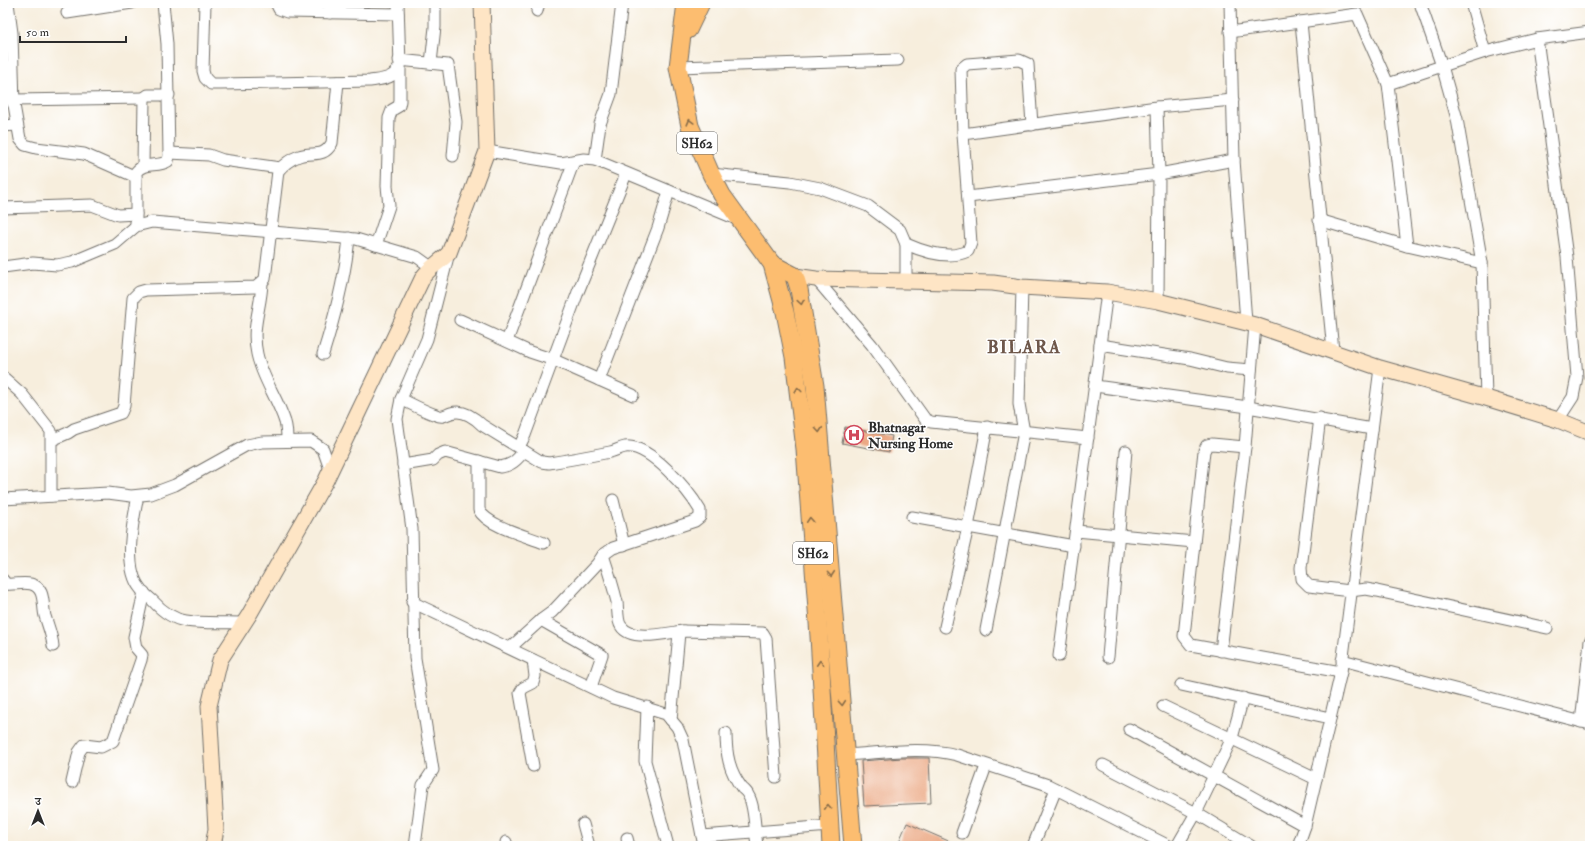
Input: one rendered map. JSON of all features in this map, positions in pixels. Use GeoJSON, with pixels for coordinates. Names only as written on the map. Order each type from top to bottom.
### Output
{"type":"FeatureCollection","features":[{"type":"Feature","properties":{"kind":"main road","name":"SH62"},"geometry":{"type":"LineString","coordinates":[[686,3],[683,42],[678,67],[690,126],[710,174],[739,220],[772,264],[785,312],[794,357],[805,449],[819,636],[831,846]]}},
{"type":"Feature","properties":{"kind":"main road"},"geometry":{"type":"LineString","coordinates":[[683,42],[701,3]]}},
{"type":"Feature","properties":{"kind":"main road"},"geometry":{"type":"LineString","coordinates":[[772,264],[795,276],[799,289],[815,386],[853,846]]}},
{"type":"Feature","properties":{"kind":"street"},"geometry":{"type":"LineString","coordinates":[[8,3],[12,33],[14,103],[16,125],[20,139],[25,145],[84,154],[136,177]]}},
{"type":"Feature","properties":{"kind":"street"},"geometry":{"type":"LineString","coordinates":[[67,13],[98,6],[132,3]]}},
{"type":"Feature","properties":{"kind":"street"},"geometry":{"type":"LineString","coordinates":[[136,226],[136,172],[143,166],[163,164],[168,161],[169,153],[169,95],[163,3]]}},
{"type":"Feature","properties":{"kind":"street"},"geometry":{"type":"LineString","coordinates":[[205,3],[203,71],[205,78],[211,84],[370,81],[387,79],[395,75],[400,63]]}},
{"type":"Feature","properties":{"kind":"street"},"geometry":{"type":"LineString","coordinates":[[276,3],[279,9],[287,12],[330,8],[398,9],[400,102],[399,106],[392,110],[389,118],[387,177],[389,206],[376,245]]}},
{"type":"Feature","properties":{"kind":"street"},"geometry":{"type":"LineString","coordinates":[[431,63],[435,27],[435,3]]}},
{"type":"Feature","properties":{"kind":"street"},"geometry":{"type":"LineString","coordinates":[[415,846],[423,785],[433,770],[415,658],[412,602],[412,529],[397,419],[401,399],[427,339],[449,253],[487,151],[482,3]]}},
{"type":"Feature","properties":{"kind":"street"},"geometry":{"type":"LineString","coordinates":[[595,160],[600,124],[611,94],[622,3]]}},
{"type":"Feature","properties":{"kind":"street"},"geometry":{"type":"LineString","coordinates":[[1221,651],[1245,447],[1251,370],[1250,324],[1234,160],[1230,3]]}},
{"type":"Feature","properties":{"kind":"street"},"geometry":{"type":"LineString","coordinates":[[1420,3],[1442,66],[1456,119],[1482,263],[1486,398]]}},
{"type":"Feature","properties":{"kind":"street"},"geometry":{"type":"LineString","coordinates":[[1471,3],[1485,52]]}},
{"type":"Feature","properties":{"kind":"street"},"geometry":{"type":"LineString","coordinates":[[1230,32],[1357,14],[1388,84],[1407,246]]}},
{"type":"Feature","properties":{"kind":"street"},"geometry":{"type":"LineString","coordinates":[[1301,22],[1319,220],[1333,351]]}},
{"type":"Feature","properties":{"kind":"street"},"geometry":{"type":"LineString","coordinates":[[1388,84],[1485,52],[1538,39],[1590,32]]}},
{"type":"Feature","properties":{"kind":"street"},"geometry":{"type":"LineString","coordinates":[[1538,39],[1567,257],[1577,377],[1573,396],[1558,420]]}},
{"type":"Feature","properties":{"kind":"street"},"geometry":{"type":"LineString","coordinates":[[678,67],[898,60]]}},
{"type":"Feature","properties":{"kind":"street"},"geometry":{"type":"LineString","coordinates":[[906,244],[923,252],[960,255],[968,251],[971,243],[963,134],[961,69],[967,64],[1019,60],[1028,64],[1030,74],[1032,124]]}},
{"type":"Feature","properties":{"kind":"street"},"geometry":{"type":"LineString","coordinates":[[400,63],[444,63],[448,65],[456,122],[453,156]]}},
{"type":"Feature","properties":{"kind":"street"},"geometry":{"type":"LineString","coordinates":[[52,440],[68,434],[74,429],[121,414],[124,406],[133,298],[139,292],[146,290],[256,287],[262,283],[265,279],[269,231],[275,182],[278,171],[298,156],[320,154],[328,150],[332,143],[338,82]]}},
{"type":"Feature","properties":{"kind":"street"},"geometry":{"type":"LineString","coordinates":[[3,88],[14,103]]}},
{"type":"Feature","properties":{"kind":"street"},"geometry":{"type":"LineString","coordinates":[[14,103],[144,98],[148,95],[169,95]]}},
{"type":"Feature","properties":{"kind":"street"},"geometry":{"type":"LineString","coordinates":[[143,166],[144,98]]}},
{"type":"Feature","properties":{"kind":"street"},"geometry":{"type":"LineString","coordinates":[[963,134],[1156,107],[1233,100]]}},
{"type":"Feature","properties":{"kind":"street"},"geometry":{"type":"LineString","coordinates":[[1156,107],[1159,174],[1158,301]]}},
{"type":"Feature","properties":{"kind":"street"},"geometry":{"type":"LineString","coordinates":[[3,126],[16,125]]}},
{"type":"Feature","properties":{"kind":"street"},"geometry":{"type":"LineString","coordinates":[[487,151],[561,163],[584,159],[595,160],[739,220]]}},
{"type":"Feature","properties":{"kind":"street"},"geometry":{"type":"LineString","coordinates":[[169,153],[209,155],[222,160],[280,168]]}},
{"type":"Feature","properties":{"kind":"street"},"geometry":{"type":"LineString","coordinates":[[968,197],[1159,174],[1234,160]]}},
{"type":"Feature","properties":{"kind":"street"},"geometry":{"type":"LineString","coordinates":[[507,341],[574,161]]}},
{"type":"Feature","properties":{"kind":"street"},"geometry":{"type":"LineString","coordinates":[[403,465],[433,460],[444,452],[500,467],[514,463],[522,449],[578,292],[626,174]]}},
{"type":"Feature","properties":{"kind":"street"},"geometry":{"type":"LineString","coordinates":[[710,174],[790,182],[820,188],[868,206],[900,230],[906,244],[906,281]]}},
{"type":"Feature","properties":{"kind":"street"},"geometry":{"type":"LineString","coordinates":[[599,380],[658,228],[669,191]]}},
{"type":"Feature","properties":{"kind":"street"},"geometry":{"type":"LineString","coordinates":[[3,208],[92,205],[118,215],[136,214]]}},
{"type":"Feature","properties":{"kind":"street"},"geometry":{"type":"LineString","coordinates":[[1319,220],[1407,246],[1482,263]]}},
{"type":"Feature","properties":{"kind":"street"},"geometry":{"type":"LineString","coordinates":[[3,267],[33,263],[57,265],[72,262],[115,244],[136,226],[152,222],[349,238],[417,257],[431,267]]}},
{"type":"Feature","properties":{"kind":"street"},"geometry":{"type":"LineString","coordinates":[[323,354],[337,312],[346,269],[349,238]]}},
{"type":"Feature","properties":{"kind":"street"},"geometry":{"type":"LineString","coordinates":[[213,846],[216,829],[209,706],[220,660],[244,623],[331,472],[419,284],[431,267],[449,253]]}},
{"type":"Feature","properties":{"kind":"street"},"geometry":{"type":"LineString","coordinates":[[795,276],[816,279],[993,282],[1022,287],[1107,292],[1158,301],[1250,324],[1380,368],[1558,420],[1590,433]]}},
{"type":"Feature","properties":{"kind":"street"},"geometry":{"type":"LineString","coordinates":[[816,279],[872,345],[925,419],[931,422],[1088,438]]}},
{"type":"Feature","properties":{"kind":"street"},"geometry":{"type":"LineString","coordinates":[[262,283],[255,325],[257,354],[267,384],[286,424],[287,441]]}},
{"type":"Feature","properties":{"kind":"street"},"geometry":{"type":"LineString","coordinates":[[986,630],[1024,432],[1019,404],[1022,287]]}},
{"type":"Feature","properties":{"kind":"street"},"geometry":{"type":"LineString","coordinates":[[1059,656],[1107,292]]}},
{"type":"Feature","properties":{"kind":"street"},"geometry":{"type":"LineString","coordinates":[[460,320],[530,352],[554,360],[633,395]]}},
{"type":"Feature","properties":{"kind":"street"},"geometry":{"type":"LineString","coordinates":[[1100,345],[1190,359],[1227,368],[1251,370]]}},
{"type":"Feature","properties":{"kind":"street"},"geometry":{"type":"LineString","coordinates":[[1298,846],[1305,826],[1341,672],[1350,591],[1380,368]]}},
{"type":"Feature","properties":{"kind":"street"},"geometry":{"type":"LineString","coordinates":[[3,377],[22,394],[51,431],[51,496]]}},
{"type":"Feature","properties":{"kind":"street"},"geometry":{"type":"LineString","coordinates":[[1095,386],[1320,418],[1372,429]]}},
{"type":"Feature","properties":{"kind":"street"},"geometry":{"type":"LineString","coordinates":[[401,399],[437,416],[445,416],[451,412],[464,412],[475,418],[482,426],[522,449],[534,458],[549,463],[612,452],[626,447],[639,450],[654,458],[666,467],[697,504],[700,510],[700,517],[695,521],[613,548],[604,555],[552,612],[510,648]]}},
{"type":"Feature","properties":{"kind":"street"},"geometry":{"type":"LineString","coordinates":[[1320,418],[1301,568],[1302,578],[1309,586],[1350,591],[1366,589],[1378,591],[1547,628]]}},
{"type":"Feature","properties":{"kind":"street"},"geometry":{"type":"LineString","coordinates":[[945,627],[968,527],[987,427]]}},
{"type":"Feature","properties":{"kind":"street"},"geometry":{"type":"LineString","coordinates":[[3,499],[108,493],[138,496],[151,494],[175,485],[247,445],[287,441],[311,441],[319,445],[323,449],[331,472]]}},
{"type":"Feature","properties":{"kind":"street"},"geometry":{"type":"LineString","coordinates":[[1245,447],[1212,444],[1207,446],[1204,451],[1184,636],[1191,645],[1341,672]]}},
{"type":"Feature","properties":{"kind":"street"},"geometry":{"type":"LineString","coordinates":[[1108,657],[1126,451]]}},
{"type":"Feature","properties":{"kind":"street"},"geometry":{"type":"LineString","coordinates":[[479,461],[479,510],[482,515],[508,529],[544,542]]}},
{"type":"Feature","properties":{"kind":"street"},"geometry":{"type":"LineString","coordinates":[[138,496],[131,531],[131,548],[133,574],[140,589],[161,610],[173,618],[186,621],[244,623]]}},
{"type":"Feature","properties":{"kind":"street"},"geometry":{"type":"LineString","coordinates":[[613,500],[624,545]]}},
{"type":"Feature","properties":{"kind":"street"},"geometry":{"type":"LineString","coordinates":[[912,517],[1074,546]]}},
{"type":"Feature","properties":{"kind":"street"},"geometry":{"type":"LineString","coordinates":[[1076,531],[1194,542]]}},
{"type":"Feature","properties":{"kind":"street"},"geometry":{"type":"LineString","coordinates":[[604,555],[617,604],[620,625],[623,629],[636,635],[645,636],[682,631],[763,633],[766,638],[776,777]]}},
{"type":"Feature","properties":{"kind":"street"},"geometry":{"type":"LineString","coordinates":[[3,580],[6,584],[31,584],[39,588],[44,599],[45,614],[52,634],[53,646]]}},
{"type":"Feature","properties":{"kind":"street"},"geometry":{"type":"LineString","coordinates":[[72,782],[79,752],[84,746],[101,747],[113,740],[141,660],[142,655],[136,648],[134,637],[144,592]]}},
{"type":"Feature","properties":{"kind":"street"},"geometry":{"type":"LineString","coordinates":[[412,602],[614,698],[666,714],[677,727],[682,740],[703,841],[755,832],[830,826]]}},
{"type":"Feature","properties":{"kind":"street"},"geometry":{"type":"LineString","coordinates":[[541,620],[602,655],[590,687]]}},
{"type":"Feature","properties":{"kind":"street"},"geometry":{"type":"LineString","coordinates":[[671,720],[678,638],[679,633],[682,631]]}},
{"type":"Feature","properties":{"kind":"street"},"geometry":{"type":"LineString","coordinates":[[1342,660],[1586,723],[1590,641]]}},
{"type":"Feature","properties":{"kind":"street"},"geometry":{"type":"LineString","coordinates":[[533,660],[535,676],[533,683],[522,688],[520,693],[533,766]]}},
{"type":"Feature","properties":{"kind":"street"},"geometry":{"type":"LineString","coordinates":[[1181,685],[1330,718]]}},
{"type":"Feature","properties":{"kind":"street"},"geometry":{"type":"LineString","coordinates":[[1177,846],[1196,813],[1232,738],[1243,698]]}},
{"type":"Feature","properties":{"kind":"street"},"geometry":{"type":"LineString","coordinates":[[1163,706],[1316,779]]}},
{"type":"Feature","properties":{"kind":"street"},"geometry":{"type":"LineString","coordinates":[[647,707],[645,761],[668,846]]}},
{"type":"Feature","properties":{"kind":"street"},"geometry":{"type":"LineString","coordinates":[[1129,728],[1305,826]]}},
{"type":"Feature","properties":{"kind":"street"},"geometry":{"type":"LineString","coordinates":[[726,733],[726,754],[730,769],[742,789],[748,794],[757,846]]}},
{"type":"Feature","properties":{"kind":"street"},"geometry":{"type":"LineString","coordinates":[[846,755],[943,751],[1056,789],[1169,846]]}},
{"type":"Feature","properties":{"kind":"street"},"geometry":{"type":"LineString","coordinates":[[1103,765],[1196,813],[1251,846]]}},
{"type":"Feature","properties":{"kind":"street"},"geometry":{"type":"LineString","coordinates":[[962,833],[986,766]]}},
{"type":"Feature","properties":{"kind":"street"},"geometry":{"type":"LineString","coordinates":[[1033,846],[1056,789]]}},
{"type":"Feature","properties":{"kind":"street"},"geometry":{"type":"LineString","coordinates":[[583,824],[589,846]]}},
{"type":"Feature","properties":{"kind":"building"},"geometry":{"type":"Polygon","coordinates":[[[845,427],[892,436],[889,452],[842,443],[845,427]]]}},
{"type":"Feature","properties":{"kind":"building"},"geometry":{"type":"Polygon","coordinates":[[[929,758],[931,803],[864,806],[861,761],[929,758]]]}},
{"type":"Feature","properties":{"kind":"building"},"geometry":{"type":"Polygon","coordinates":[[[907,823],[960,846],[897,846],[907,823]]]}},
{"type":"Feature","properties":{"kind":"place","name":"Bhatnagar Nursing Home"},"geometry":{"type":"Point","coordinates":[854,435]}},
{"type":"Feature","properties":{"kind":"district","name":"BILARA"},"geometry":{"type":"Point","coordinates":[1024,347]}}]}
